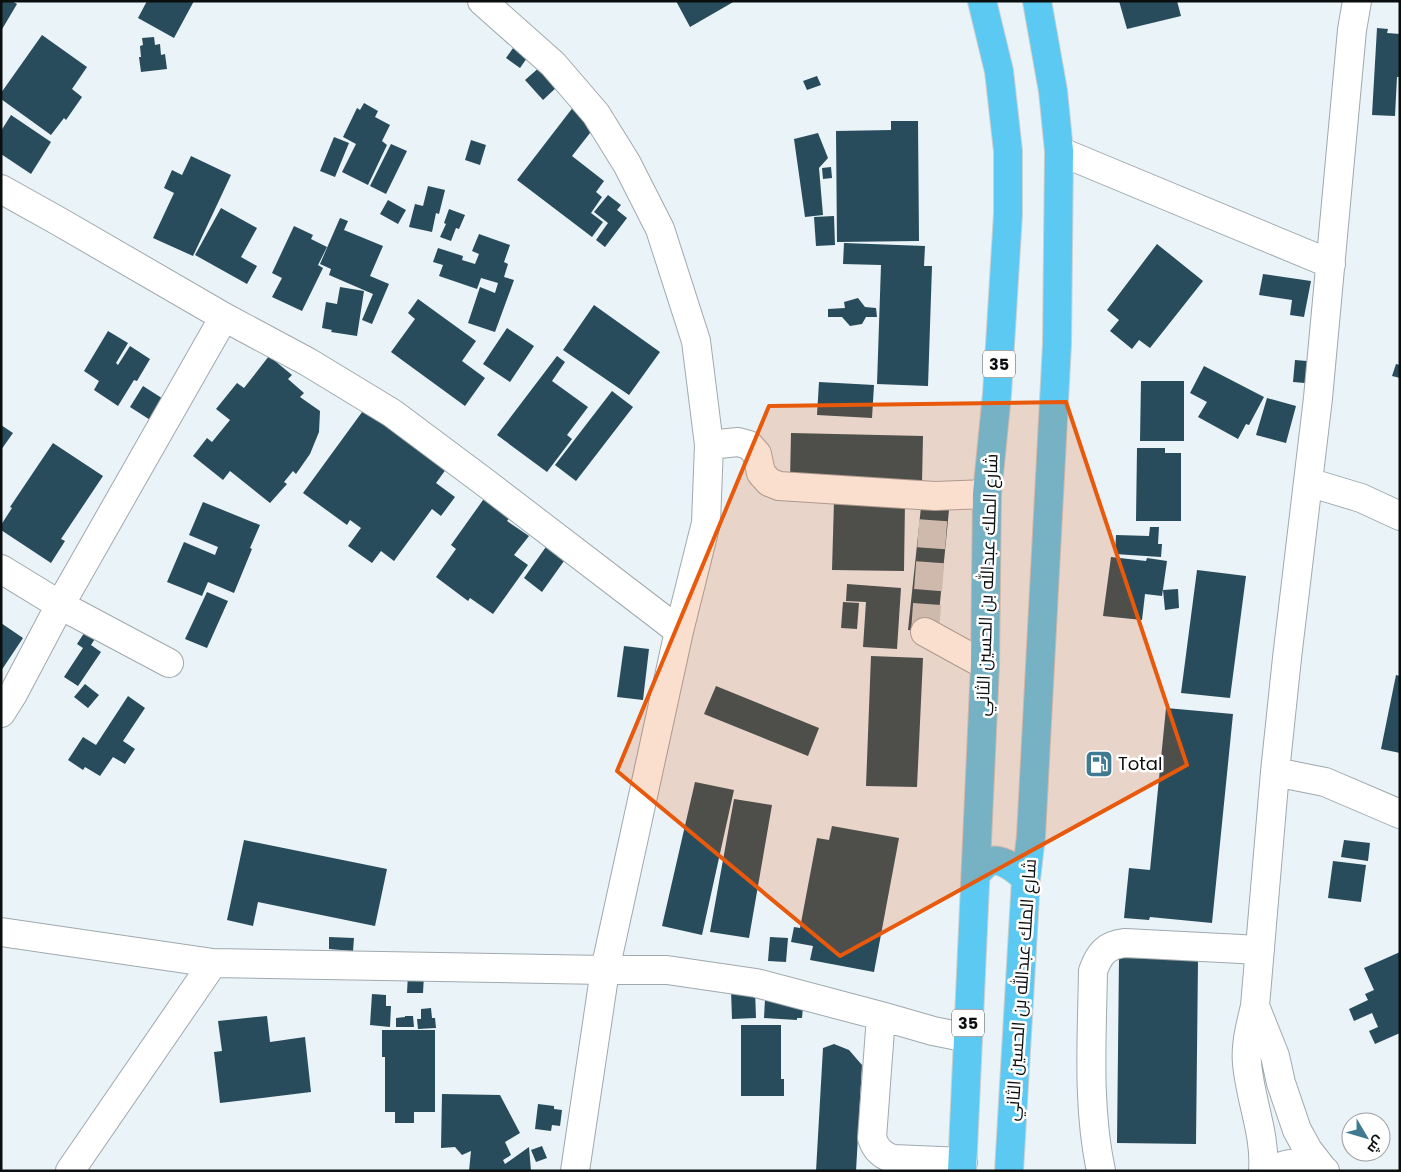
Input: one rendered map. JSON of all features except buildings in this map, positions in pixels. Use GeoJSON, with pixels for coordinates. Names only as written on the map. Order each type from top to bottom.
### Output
{"type":"FeatureCollection","features":[{"type":"Feature","properties":{"kind":"highway","name":"شارع الملك عبدالله بن الحسين الثاني"},"geometry":{"type":"LineString","coordinates":[[962,1167],[985,665],[987,494],[998,375],[1008,214],[1008,151],[999,71],[982,1]]}},
{"type":"Feature","properties":{"kind":"highway","name":"شارع الملك عبدالله بن الحسين الثاني"},"geometry":{"type":"LineString","coordinates":[[1009,1171],[1026,879],[1032,826],[1057,344],[1059,151],[1053,91],[1037,1]]}},
{"type":"Feature","properties":{"kind":"highway"},"geometry":{"type":"LineString","coordinates":[[976,874],[987,863],[993,861],[1008,865],[1017,870],[1026,879]]}},
{"type":"Feature","properties":{"kind":"street"},"geometry":{"type":"LineString","coordinates":[[482,1],[553,64],[596,114],[627,164],[656,220],[696,341],[709,445],[706,523],[679,631],[605,970],[575,1171]]}},
{"type":"Feature","properties":{"kind":"street"},"geometry":{"type":"LineString","coordinates":[[1263,1171],[1262,1138],[1246,1062],[1248,1034],[1255,1006],[1275,772],[1308,482],[1331,264],[1352,30],[1357,1]]}},
{"type":"Feature","properties":{"kind":"street"},"geometry":{"type":"LineString","coordinates":[[1059,151],[1331,264]]}},
{"type":"Feature","properties":{"kind":"street"},"geometry":{"type":"LineString","coordinates":[[1,190],[224,317],[308,362],[392,413],[679,631]]}},
{"type":"Feature","properties":{"kind":"street"},"geometry":{"type":"LineString","coordinates":[[1,714],[60,605],[224,317]]}},
{"type":"Feature","properties":{"kind":"street"},"geometry":{"type":"LineString","coordinates":[[709,445],[738,442],[749,445],[757,454],[761,473],[769,482],[779,486],[935,496],[987,494]]}},
{"type":"Feature","properties":{"kind":"street"},"geometry":{"type":"LineString","coordinates":[[1308,482],[1361,498],[1400,516]]}},
{"type":"Feature","properties":{"kind":"street"},"geometry":{"type":"LineString","coordinates":[[1,569],[60,605],[168,662]]}},
{"type":"Feature","properties":{"kind":"street"},"geometry":{"type":"LineString","coordinates":[[925,632],[985,665]]}},
{"type":"Feature","properties":{"kind":"street"},"geometry":{"type":"LineString","coordinates":[[1275,772],[1325,782],[1400,814]]}},
{"type":"Feature","properties":{"kind":"street"},"geometry":{"type":"LineString","coordinates":[[1,932],[213,963],[667,970],[756,983],[933,1031],[968,1038]]}},
{"type":"Feature","properties":{"kind":"street"},"geometry":{"type":"LineString","coordinates":[[1101,1171],[1097,1153],[1091,1078],[1093,971],[1097,959],[1108,948],[1116,944],[1125,943],[1260,950]]}},
{"type":"Feature","properties":{"kind":"street"},"geometry":{"type":"LineString","coordinates":[[70,1171],[213,963]]}},
{"type":"Feature","properties":{"kind":"street"},"geometry":{"type":"LineString","coordinates":[[1255,1006],[1275,1056],[1281,1083],[1297,1130],[1308,1150],[1324,1169]]}},
{"type":"Feature","properties":{"kind":"street"},"geometry":{"type":"LineString","coordinates":[[881,1016],[872,1138],[878,1151],[893,1159],[962,1167]]}},
{"type":"Feature","properties":{"kind":"street"},"geometry":{"type":"LineString","coordinates":[[1272,1171],[1291,1163],[1307,1163],[1324,1169]]}},
{"type":"Feature","properties":{"kind":"highlighted area"},"geometry":{"type":"Polygon","coordinates":[[[1066,402],[1187,765],[840,956],[617,771],[769,406],[1066,402]]]}},
{"type":"Feature","properties":{"kind":"tunnel"},"geometry":{"type":"LineString","coordinates":[[925,632],[935,496]]}},
{"type":"Feature","properties":{"kind":"place","name":"Total"},"geometry":{"type":"Point","coordinates":[1099,764]}}]}
